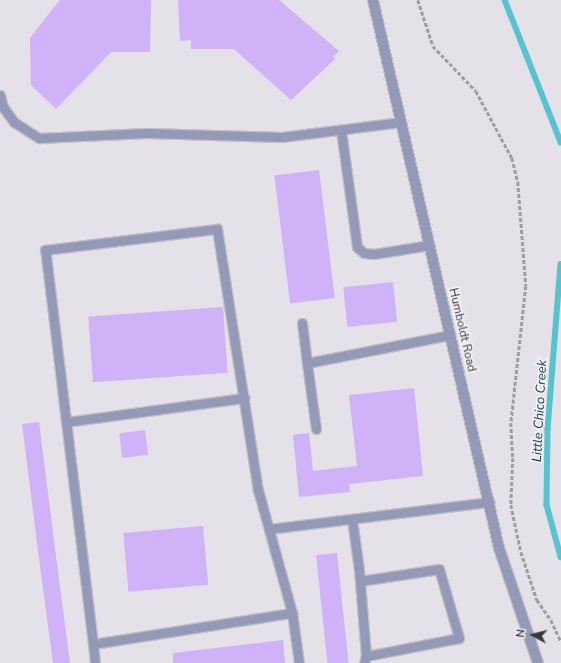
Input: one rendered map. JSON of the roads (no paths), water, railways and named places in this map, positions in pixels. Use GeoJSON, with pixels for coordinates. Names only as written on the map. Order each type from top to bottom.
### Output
{"type":"FeatureCollection","features":[{"type":"Feature","properties":{"kind":"street","name":"Humboldt Road"},"geometry":{"type":"LineString","coordinates":[[373,0],[499,548],[538,663]]}},
{"type":"Feature","properties":{"kind":"lane"},"geometry":{"type":"LineString","coordinates":[[0,95],[3,107],[14,122],[39,138],[146,133],[282,137],[401,122]]}},
{"type":"Feature","properties":{"kind":"lane"},"geometry":{"type":"LineString","coordinates":[[341,130],[357,247],[364,253],[374,254],[429,245]]}},
{"type":"Feature","properties":{"kind":"lane"},"geometry":{"type":"LineString","coordinates":[[95,663],[45,250],[217,229],[258,490],[292,613],[299,663]]}},
{"type":"Feature","properties":{"kind":"lane"},"geometry":{"type":"LineString","coordinates":[[302,323],[316,428]]}},
{"type":"Feature","properties":{"kind":"lane"},"geometry":{"type":"LineString","coordinates":[[308,363],[450,335]]}},
{"type":"Feature","properties":{"kind":"lane"},"geometry":{"type":"LineString","coordinates":[[66,422],[244,398]]}},
{"type":"Feature","properties":{"kind":"lane"},"geometry":{"type":"LineString","coordinates":[[269,529],[488,502]]}},
{"type":"Feature","properties":{"kind":"lane"},"geometry":{"type":"LineString","coordinates":[[352,519],[360,581],[365,660],[459,638],[439,568],[360,581]]}},
{"type":"Feature","properties":{"kind":"lane"},"geometry":{"type":"LineString","coordinates":[[93,644],[292,613]]}},
{"type":"Feature","properties":{"kind":"waterway","name":"Little Chico Creek"},"geometry":{"type":"LineString","coordinates":[[505,0],[561,142]]}},
{"type":"Feature","properties":{"kind":"waterway","name":"Little Chico Creek"},"geometry":{"type":"LineString","coordinates":[[561,264],[548,429],[547,505],[561,557]]}}]}
